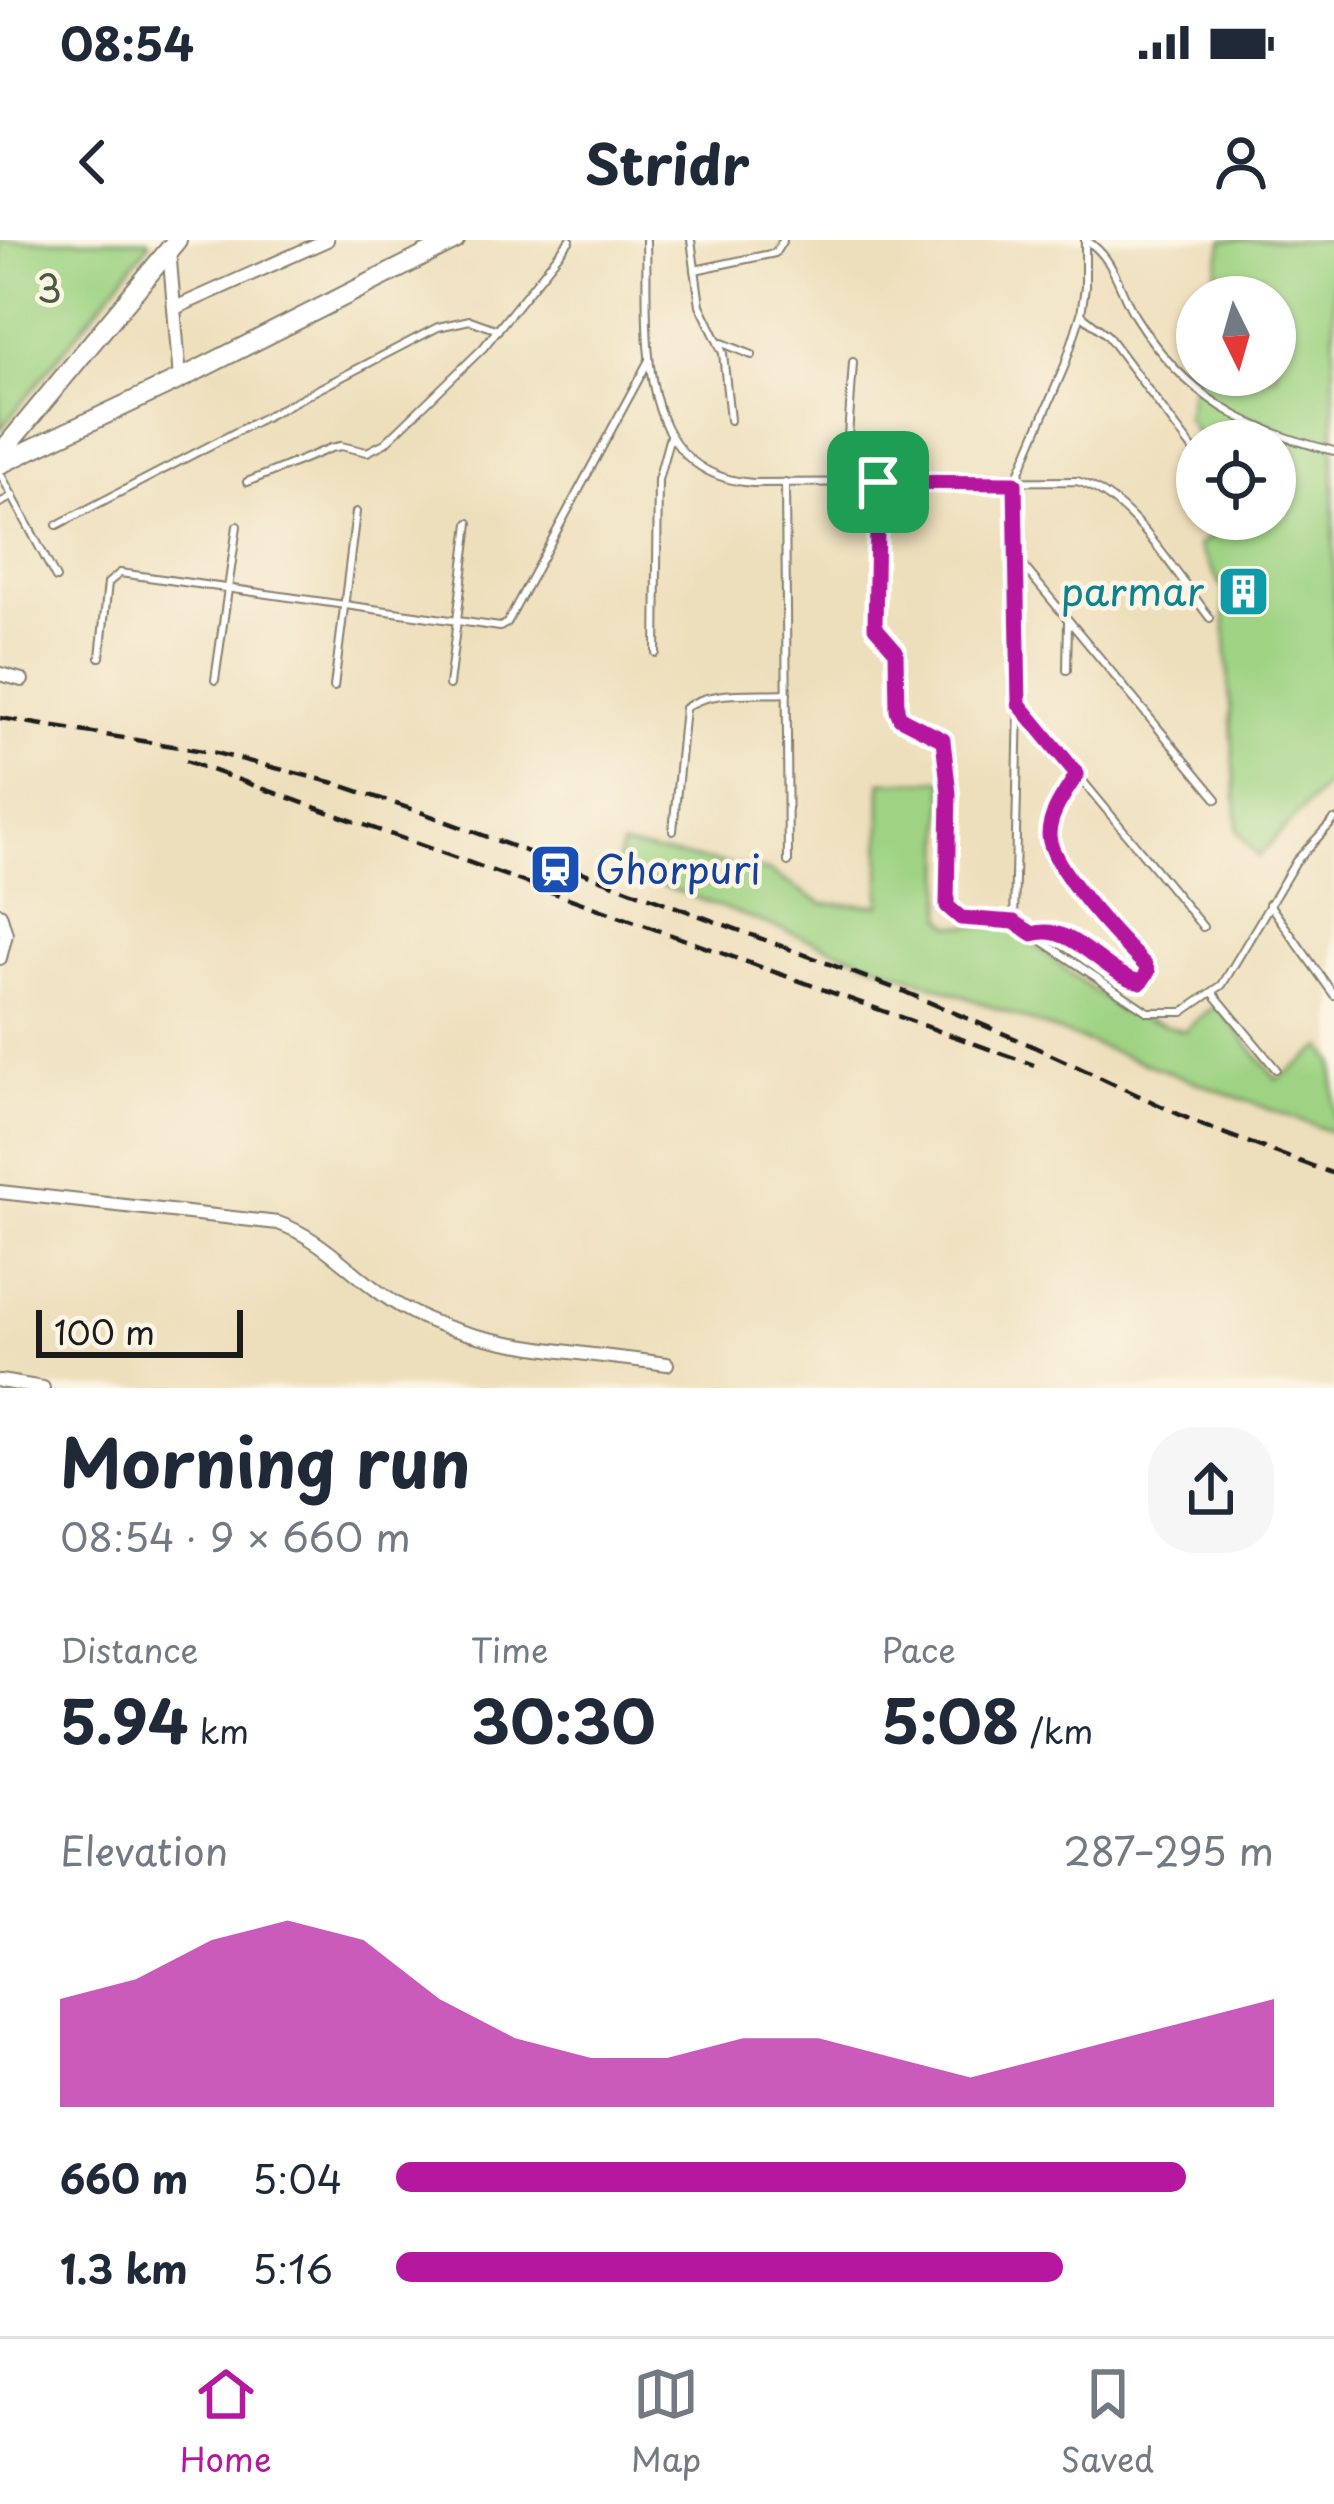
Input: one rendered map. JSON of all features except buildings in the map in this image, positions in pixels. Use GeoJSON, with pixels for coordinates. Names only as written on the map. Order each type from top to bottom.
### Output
{"type":"FeatureCollection","features":[{"type":"Feature","properties":{"kind":"main road"},"geometry":{"type":"LineString","coordinates":[[0,468],[454,240]]}},
{"type":"Feature","properties":{"kind":"main road"},"geometry":{"type":"LineString","coordinates":[[0,454],[172,242]]}},
{"type":"Feature","properties":{"kind":"street"},"geometry":{"type":"LineString","coordinates":[[175,308],[327,240]]}},
{"type":"Feature","properties":{"kind":"street"},"geometry":{"type":"LineString","coordinates":[[172,242],[181,379]]}},
{"type":"Feature","properties":{"kind":"street"},"geometry":{"type":"LineString","coordinates":[[0,674],[22,680]]}},
{"type":"Feature","properties":{"kind":"street"},"geometry":{"type":"LineString","coordinates":[[0,914],[6,934],[0,958]]}},
{"type":"Feature","properties":{"kind":"street"},"geometry":{"type":"LineString","coordinates":[[0,1193],[278,1222],[300,1230],[404,1309],[440,1324],[497,1339],[667,1364]]}},
{"type":"Feature","properties":{"kind":"street"},"geometry":{"type":"LineString","coordinates":[[0,1381],[43,1388]]}},
{"type":"Feature","properties":{"kind":"lane"},"geometry":{"type":"LineString","coordinates":[[247,482],[341,446],[358,453],[377,448],[498,330],[570,240]]}},
{"type":"Feature","properties":{"kind":"lane"},"geometry":{"type":"LineString","coordinates":[[646,240],[651,382],[679,451],[715,477],[785,482],[1077,481],[1097,487],[1118,502],[1210,618]]}},
{"type":"Feature","properties":{"kind":"lane"},"geometry":{"type":"LineString","coordinates":[[691,240],[700,304],[725,365],[730,420]]}},
{"type":"Feature","properties":{"kind":"lane"},"geometry":{"type":"LineString","coordinates":[[694,271],[775,253],[783,240]]}},
{"type":"Feature","properties":{"kind":"lane"},"geometry":{"type":"LineString","coordinates":[[1014,922],[1019,704],[1015,483],[1065,365],[1081,314],[1085,240]]}},
{"type":"Feature","properties":{"kind":"lane"},"geometry":{"type":"LineString","coordinates":[[1085,240],[1110,261],[1133,315],[1157,347],[1200,391],[1226,413],[1276,437],[1334,451]]}},
{"type":"Feature","properties":{"kind":"lane"},"geometry":{"type":"LineString","coordinates":[[1081,314],[1107,335],[1176,427]]}},
{"type":"Feature","properties":{"kind":"lane"},"geometry":{"type":"LineString","coordinates":[[57,525],[438,328],[470,320],[498,330]]}},
{"type":"Feature","properties":{"kind":"lane"},"geometry":{"type":"LineString","coordinates":[[718,341],[752,355]]}},
{"type":"Feature","properties":{"kind":"lane"},"geometry":{"type":"LineString","coordinates":[[100,657],[112,577],[130,574],[500,627],[514,616],[651,357]]}},
{"type":"Feature","properties":{"kind":"lane"},"geometry":{"type":"LineString","coordinates":[[845,482],[853,362]]}},
{"type":"Feature","properties":{"kind":"lane"},"geometry":{"type":"LineString","coordinates":[[656,652],[658,480],[670,434]]}},
{"type":"Feature","properties":{"kind":"lane"},"geometry":{"type":"LineString","coordinates":[[0,468],[56,578]]}},
{"type":"Feature","properties":{"kind":"lane"},"geometry":{"type":"LineString","coordinates":[[785,482],[788,862]]}},
{"type":"Feature","properties":{"kind":"lane"},"geometry":{"type":"LineString","coordinates":[[878,482],[875,627],[896,651],[900,718],[943,740],[949,793],[947,906],[961,918],[1014,922],[1148,1012],[1184,1012],[1222,985],[1296,861],[1334,820]]}},
{"type":"Feature","properties":{"kind":"lane"},"geometry":{"type":"LineString","coordinates":[[0,503],[13,496]]}},
{"type":"Feature","properties":{"kind":"lane"},"geometry":{"type":"LineString","coordinates":[[334,687],[356,512]]}},
{"type":"Feature","properties":{"kind":"lane"},"geometry":{"type":"LineString","coordinates":[[449,685],[469,523]]}},
{"type":"Feature","properties":{"kind":"lane"},"geometry":{"type":"LineString","coordinates":[[215,680],[237,526]]}},
{"type":"Feature","properties":{"kind":"lane"},"geometry":{"type":"LineString","coordinates":[[1014,554],[1217,799]]}},
{"type":"Feature","properties":{"kind":"lane"},"geometry":{"type":"LineString","coordinates":[[1067,670],[1068,618]]}},
{"type":"Feature","properties":{"kind":"lane"},"geometry":{"type":"LineString","coordinates":[[673,831],[685,708],[713,698],[787,693]]}},
{"type":"Feature","properties":{"kind":"lane"},"geometry":{"type":"LineString","coordinates":[[1019,704],[1203,927]]}},
{"type":"Feature","properties":{"kind":"lane"},"geometry":{"type":"LineString","coordinates":[[1033,934],[1054,932],[1133,981],[1146,978],[1145,965],[1058,860],[1049,835],[1056,809],[1077,774]]}},
{"type":"Feature","properties":{"kind":"lane"},"geometry":{"type":"LineString","coordinates":[[1268,904],[1334,994]]}},
{"type":"Feature","properties":{"kind":"lane"},"geometry":{"type":"LineString","coordinates":[[1213,992],[1276,1069]]}},
{"type":"Feature","properties":{"kind":"green space","name":"3"},"geometry":{"type":"Polygon","coordinates":[[[0,240],[148,240],[149,244],[0,430],[0,240]]]}},
{"type":"Feature","properties":{"kind":"green space"},"geometry":{"type":"Polygon","coordinates":[[[1223,240],[1334,240],[1334,776],[1258,857],[1238,831],[1223,589],[1198,546],[1206,540],[1296,540],[1296,420],[1186,417],[1190,396],[1296,396],[1296,276],[1215,276],[1223,240]]]}},
{"type":"Feature","properties":{"kind":"green space"},"geometry":{"type":"Polygon","coordinates":[[[944,780],[943,917],[950,925],[1013,928],[1119,1011],[1184,1031],[1213,1007],[1219,1008],[1277,1080],[1323,1047],[1334,1063],[1334,1133],[615,868],[622,846],[768,871],[823,904],[880,905],[881,782],[944,780]]]}},
{"type":"Feature","properties":{"kind":"railway"},"geometry":{"type":"LineString","coordinates":[[0,718],[216,753],[331,782],[423,813],[905,992],[1204,1126],[1334,1174]]}},
{"type":"Feature","properties":{"kind":"railway"},"geometry":{"type":"LineString","coordinates":[[186,761],[1034,1065]]}},
{"type":"Feature","properties":{"kind":"place","name":"parmar"},"geometry":{"type":"Point","coordinates":[1243,592]}},
{"type":"Feature","properties":{"kind":"place","name":"Ghorpuri"},"geometry":{"type":"Point","coordinates":[556,870]}},
{"type":"Feature","properties":{"kind":"route"},"geometry":{"type":"LineString","coordinates":[[878,482],[1015,483],[1019,704],[1077,774],[1056,809],[1049,835],[1058,860],[1145,965],[1148,972],[1141,982],[1054,932],[1033,934],[1014,922],[961,918],[947,906],[949,793],[943,740],[900,718],[896,651],[875,627],[878,482]]}}]}
